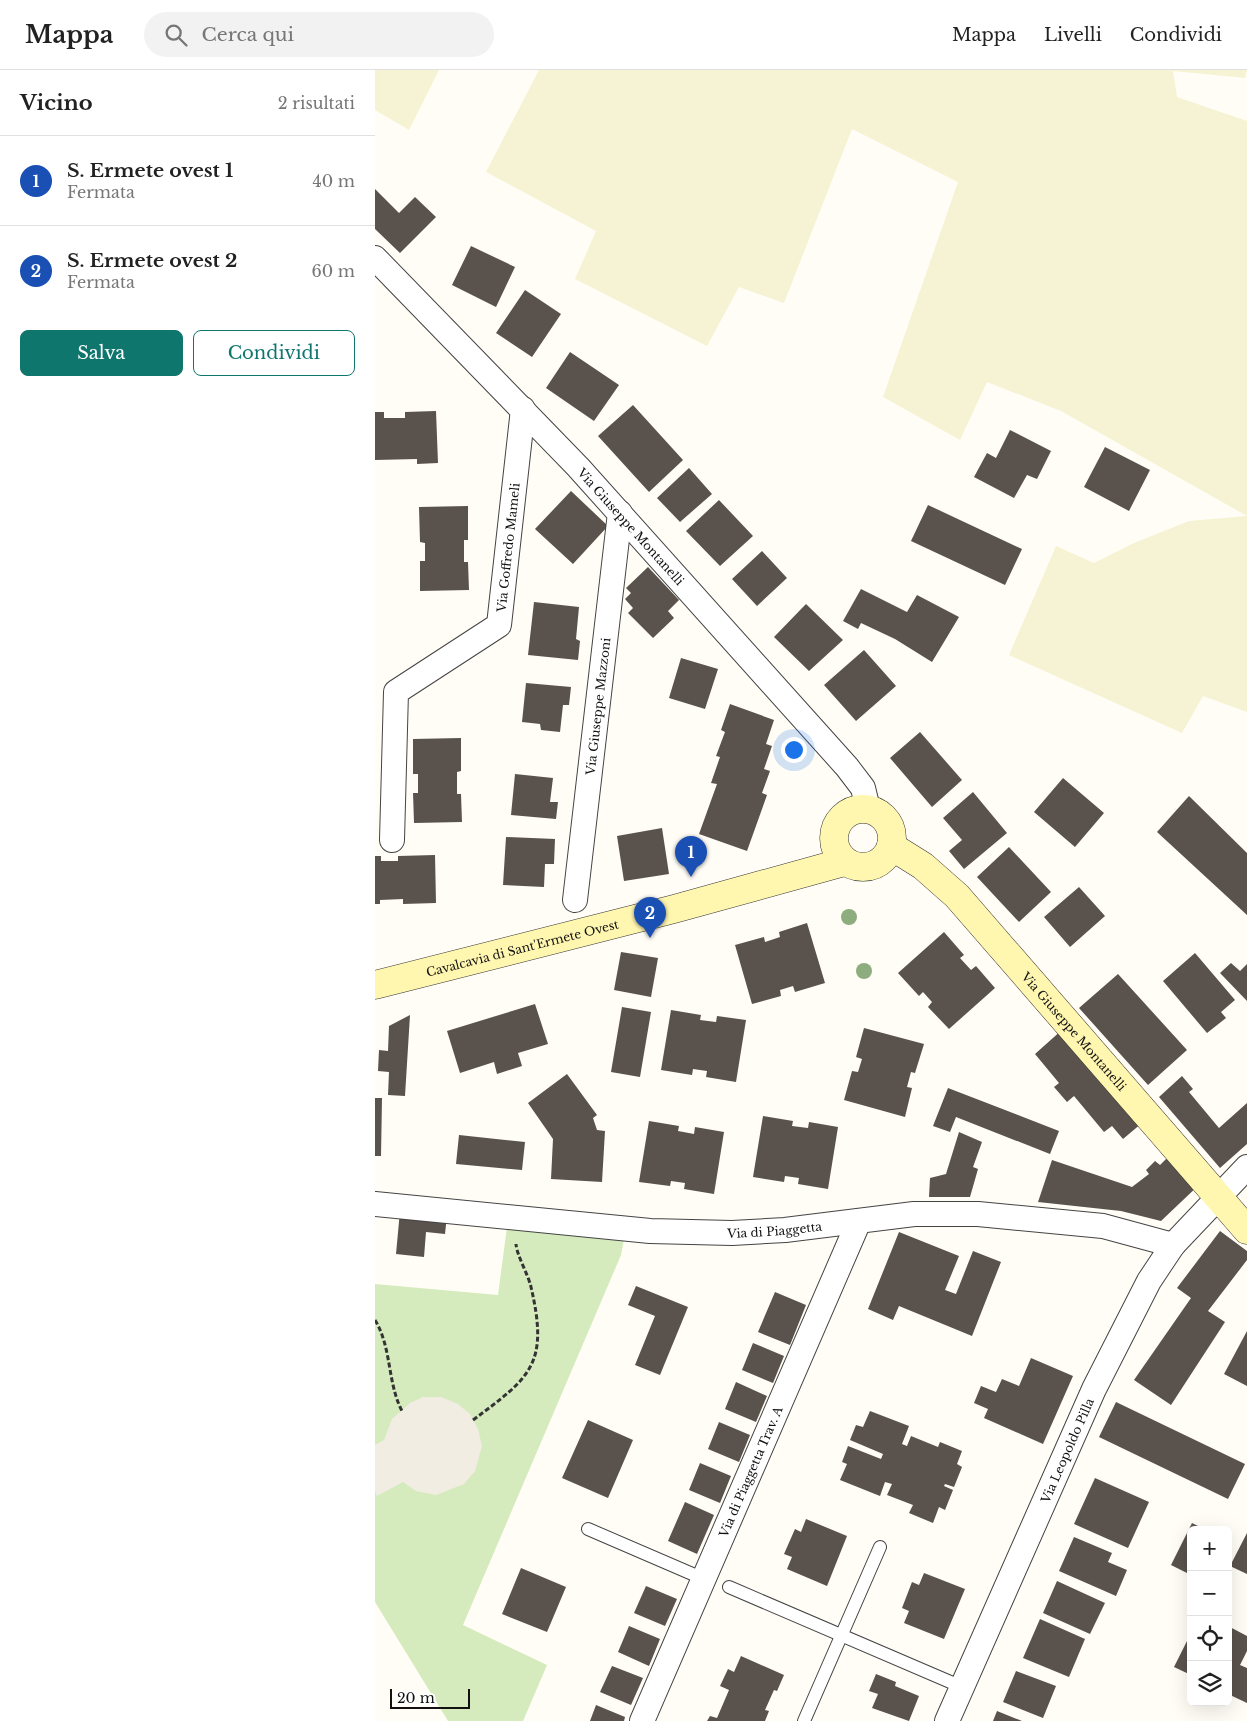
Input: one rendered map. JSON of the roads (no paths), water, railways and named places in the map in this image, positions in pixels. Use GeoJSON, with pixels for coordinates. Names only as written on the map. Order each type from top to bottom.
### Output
{"type":"FeatureCollection","features":[{"type":"Feature","properties":{"kind":"street","name":"Via Giuseppe Montanelli"},"geometry":{"type":"LineString","coordinates":[[375,258],[523,409],[620,513],[855,776],[867,796],[868,809]]}},
{"type":"Feature","properties":{"kind":"street","name":"Via Goffredo Mameli"},"geometry":{"type":"LineString","coordinates":[[392,840],[395,692],[499,625],[523,409]]}},
{"type":"Feature","properties":{"kind":"street","name":"Via Giuseppe Mazzoni"},"geometry":{"type":"LineString","coordinates":[[575,900],[620,513]]}},
{"type":"Feature","properties":{"kind":"street"},"geometry":{"type":"LineString","coordinates":[[868,809],[877,812],[889,825],[891,846],[881,862],[873,867],[863,868],[844,862],[835,843],[834,833],[837,824],[850,811],[868,809]]}},
{"type":"Feature","properties":{"kind":"street","name":"Via Giuseppe Montanelli"},"geometry":{"type":"LineString","coordinates":[[891,846],[923,866],[957,896],[1015,960],[1247,1230]]}},
{"type":"Feature","properties":{"kind":"street","name":"Cavalcavia di Sant'Ermete Ovest"},"geometry":{"type":"LineString","coordinates":[[375,984],[674,910],[844,862]]}},
{"type":"Feature","properties":{"kind":"street","name":"Via Leopoldo Pilla"},"geometry":{"type":"LineString","coordinates":[[947,1721],[1094,1389],[1149,1281],[1173,1245],[1247,1167]]}},
{"type":"Feature","properties":{"kind":"street","name":"Via di Piaggetta"},"geometry":{"type":"LineString","coordinates":[[375,1204],[650,1231],[732,1233],[785,1230],[914,1214],[988,1215],[1103,1226],[1173,1245]]}},
{"type":"Feature","properties":{"kind":"street","name":"Via di Piaggetta Trav. A"},"geometry":{"type":"LineString","coordinates":[[642,1721],[859,1221]]}},
{"type":"Feature","properties":{"kind":"lane"},"geometry":{"type":"LineString","coordinates":[[588,1529],[704,1579]]}},
{"type":"Feature","properties":{"kind":"lane"},"geometry":{"type":"LineString","coordinates":[[804,1721],[880,1547]]}},
{"type":"Feature","properties":{"kind":"lane"},"geometry":{"type":"LineString","coordinates":[[729,1587],[962,1687]]}},
{"type":"Feature","properties":{"kind":"place","name":"S. Ermete ovest 1"},"geometry":{"type":"Point","coordinates":[691,877]}},
{"type":"Feature","properties":{"kind":"place","name":"S. Ermete ovest 2"},"geometry":{"type":"Point","coordinates":[650,938]}}]}
